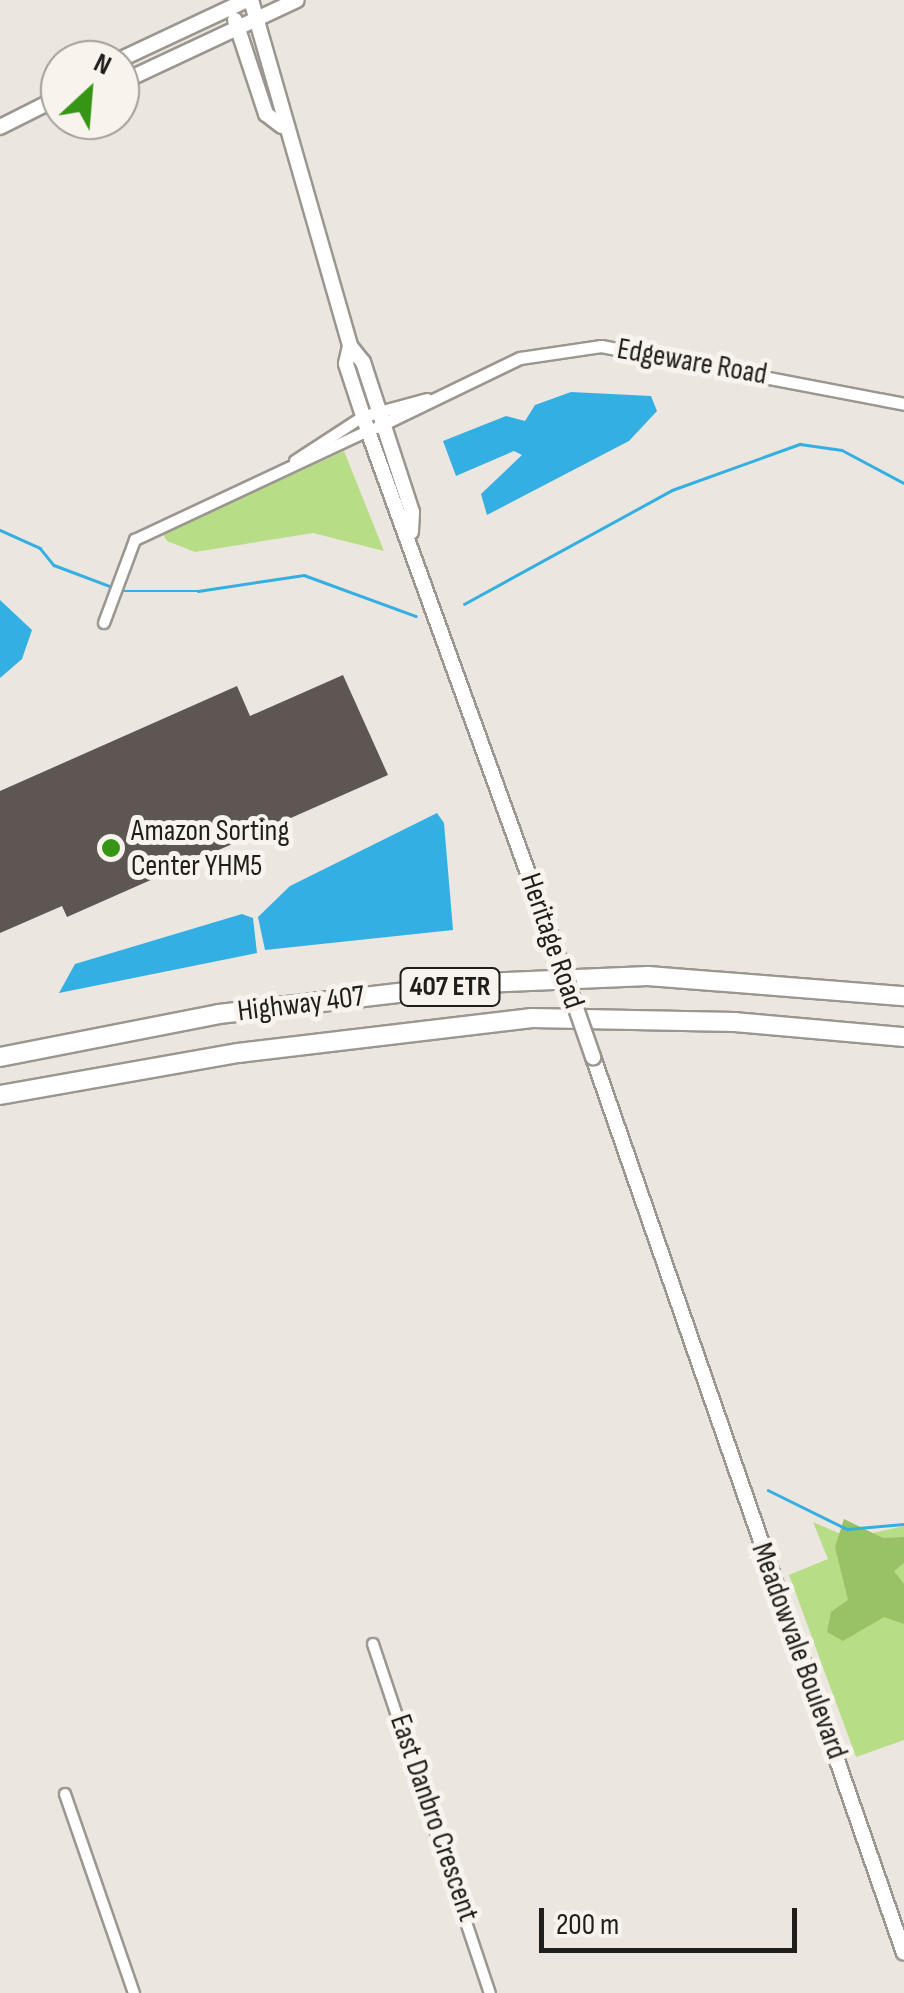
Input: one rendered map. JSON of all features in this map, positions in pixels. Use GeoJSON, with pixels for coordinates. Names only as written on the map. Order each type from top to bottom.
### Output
{"type":"FeatureCollection","features":[{"type":"Feature","properties":{"kind":"highway","name":"Highway 407"},"geometry":{"type":"LineString","coordinates":[[0,1057],[219,1014],[484,983],[648,976],[904,996]]}},
{"type":"Feature","properties":{"kind":"highway","name":"Highway 407"},"geometry":{"type":"LineString","coordinates":[[0,1095],[238,1054],[532,1018],[735,1022],[904,1037]]}},
{"type":"Feature","properties":{"kind":"main road"},"geometry":{"type":"LineString","coordinates":[[140,49],[229,4],[249,0]]}},
{"type":"Feature","properties":{"kind":"main road","name":"Heritage Road"},"geometry":{"type":"LineString","coordinates":[[249,0],[288,108],[282,126],[350,346],[381,417],[412,512],[411,532]]}},
{"type":"Feature","properties":{"kind":"main road"},"geometry":{"type":"LineString","coordinates":[[140,74],[296,0]]}},
{"type":"Feature","properties":{"kind":"main road","name":"Heritage Road"},"geometry":{"type":"LineString","coordinates":[[229,4],[266,114],[282,126]]}},
{"type":"Feature","properties":{"kind":"main road"},"geometry":{"type":"LineString","coordinates":[[0,127],[40,107]]}},
{"type":"Feature","properties":{"kind":"main road","name":"Heritage Road"},"geometry":{"type":"LineString","coordinates":[[350,346],[346,364],[366,424],[411,532],[692,1350]]}},
{"type":"Feature","properties":{"kind":"main road","name":"Meadowvale Boulevard"},"geometry":{"type":"LineString","coordinates":[[692,1350],[904,1952]]}},
{"type":"Feature","properties":{"kind":"street","name":"Edgeware Road"},"geometry":{"type":"LineString","coordinates":[[104,623],[135,540],[366,424],[520,358],[601,346],[904,404]]}},
{"type":"Feature","properties":{"kind":"street","name":"East Danbro Crescent"},"geometry":{"type":"LineString","coordinates":[[373,1644],[490,1993]]}},
{"type":"Feature","properties":{"kind":"street"},"geometry":{"type":"LineString","coordinates":[[65,1794],[134,1993]]}},
{"type":"Feature","properties":{"kind":"green space"},"geometry":{"type":"Polygon","coordinates":[[[344,451],[384,551],[313,533],[195,552],[167,541],[163,534],[344,451]]]}},
{"type":"Feature","properties":{"kind":"green space"},"geometry":{"type":"Polygon","coordinates":[[[844,1519],[883,1538],[904,1537],[904,1563],[894,1571],[904,1584],[904,1624],[884,1617],[843,1641],[827,1632],[831,1612],[848,1600],[835,1547],[844,1519]]]}},
{"type":"Feature","properties":{"kind":"green space"},"geometry":{"type":"Polygon","coordinates":[[[813,1522],[850,1538],[904,1526],[904,1740],[856,1757],[789,1575],[828,1559],[813,1522]]]}},
{"type":"Feature","properties":{"kind":"water"},"geometry":{"type":"Polygon","coordinates":[[[571,392],[651,396],[657,411],[629,441],[487,515],[481,494],[522,455],[514,451],[456,476],[443,441],[506,416],[525,421],[535,405],[571,392]]]}},
{"type":"Feature","properties":{"kind":"water"},"geometry":{"type":"Polygon","coordinates":[[[0,600],[32,630],[22,659],[0,678],[0,600]]]}},
{"type":"Feature","properties":{"kind":"water"},"geometry":{"type":"Polygon","coordinates":[[[437,813],[444,823],[453,930],[265,950],[258,917],[290,886],[437,813]]]}},
{"type":"Feature","properties":{"kind":"water"},"geometry":{"type":"Polygon","coordinates":[[[242,914],[253,918],[257,953],[59,993],[75,964],[242,914]]]}},
{"type":"Feature","properties":{"kind":"building","name":"Amazon Sorting Center YHM5"},"geometry":{"type":"Polygon","coordinates":[[[343,675],[388,775],[67,917],[62,906],[0,933],[0,791],[237,686],[250,716],[343,675]]]}},
{"type":"Feature","properties":{"kind":"waterway"},"geometry":{"type":"LineString","coordinates":[[464,604],[672,490],[800,444],[842,450],[904,483]]}},
{"type":"Feature","properties":{"kind":"waterway"},"geometry":{"type":"LineString","coordinates":[[0,530],[40,548],[54,565],[115,588]]}},
{"type":"Feature","properties":{"kind":"waterway"},"geometry":{"type":"LineString","coordinates":[[122,591],[198,591],[304,575],[416,616]]}},
{"type":"Feature","properties":{"kind":"waterway"},"geometry":{"type":"LineString","coordinates":[[768,1490],[847,1529],[904,1524]]}},
{"type":"Feature","properties":{"kind":"place","name":"Amazon Sorting Center YHM5"},"geometry":{"type":"Point","coordinates":[111,848]}}]}
